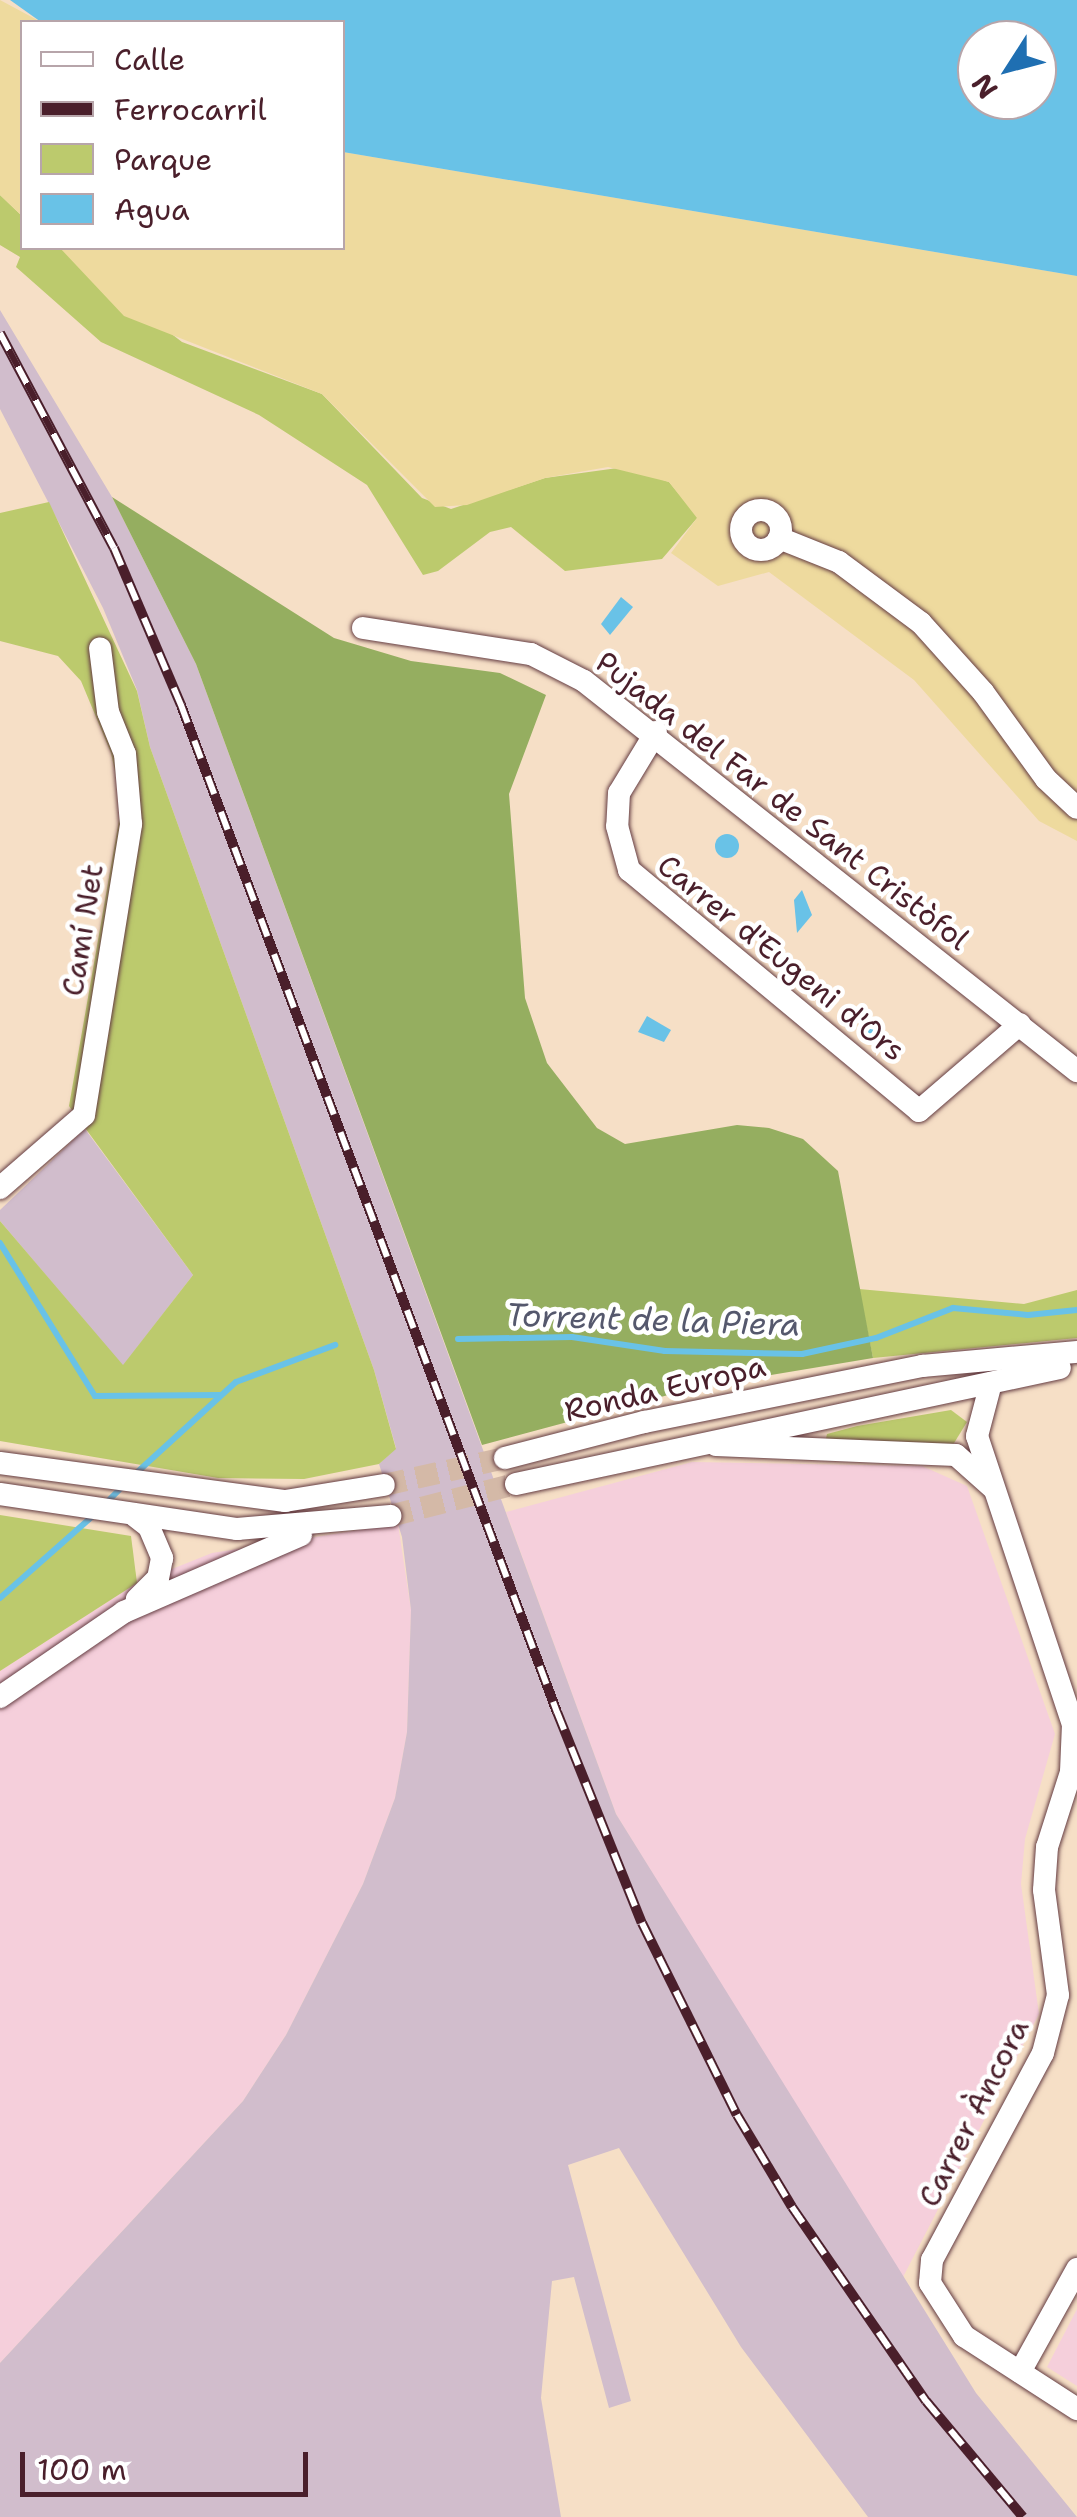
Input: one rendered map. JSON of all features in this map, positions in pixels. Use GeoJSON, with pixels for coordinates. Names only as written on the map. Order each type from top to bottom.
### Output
{"type":"FeatureCollection","features":[{"type":"Feature","properties":{"kind":"street"},"geometry":{"type":"LineString","coordinates":[[779,538],[839,562],[920,623],[983,692],[1046,779],[1077,808]]}},
{"type":"Feature","properties":{"kind":"street","name":"Pujada del Far de Sant Cristòfol"},"geometry":{"type":"LineString","coordinates":[[363,628],[530,654],[584,681],[656,732],[1077,1072]]}},
{"type":"Feature","properties":{"kind":"street","name":"Camí Net"},"geometry":{"type":"LineString","coordinates":[[0,1188],[84,1115],[131,824],[125,754],[108,712],[100,648]]}},
{"type":"Feature","properties":{"kind":"street","name":"Carrer d'Eugeni d'Ors"},"geometry":{"type":"LineString","coordinates":[[656,732],[622,778],[619,793],[617,826],[629,870],[920,1111],[1020,1024]]}},
{"type":"Feature","properties":{"kind":"street","name":"Ronda Europa"},"geometry":{"type":"LineString","coordinates":[[505,1458],[644,1422],[922,1366],[1077,1352]]}},
{"type":"Feature","properties":{"kind":"street","name":"Ronda Europa"},"geometry":{"type":"LineString","coordinates":[[516,1484],[683,1444],[1077,1367]]}},
{"type":"Feature","properties":{"kind":"street"},"geometry":{"type":"LineString","coordinates":[[956,1455],[977,1436],[991,1382]]}},
{"type":"Feature","properties":{"kind":"street","name":"Carrer Àncora"},"geometry":{"type":"LineString","coordinates":[[977,1436],[995,1476],[994,1488],[1072,1724],[1072,1762],[1047,1847],[1044,1890],[1058,1995],[1043,2053],[932,2260],[930,2283],[964,2336],[1077,2409]]}},
{"type":"Feature","properties":{"kind":"street"},"geometry":{"type":"LineString","coordinates":[[683,1444],[956,1455],[994,1488]]}},
{"type":"Feature","properties":{"kind":"street"},"geometry":{"type":"LineString","coordinates":[[0,1463],[77,1478],[285,1501],[384,1486]]}},
{"type":"Feature","properties":{"kind":"street"},"geometry":{"type":"LineString","coordinates":[[0,1494],[237,1529],[323,1526],[390,1516]]}},
{"type":"Feature","properties":{"kind":"street"},"geometry":{"type":"LineString","coordinates":[[0,1697],[124,1612],[158,1578],[162,1558],[149,1527],[132,1515]]}},
{"type":"Feature","properties":{"kind":"street"},"geometry":{"type":"LineString","coordinates":[[124,1612],[323,1526]]}},
{"type":"Feature","properties":{"kind":"street"},"geometry":{"type":"LineString","coordinates":[[1020,2372],[1077,2269]]}},
{"type":"Feature","properties":{"kind":"shaded area"},"geometry":{"type":"Polygon","coordinates":[[[0,310],[112,497],[196,664],[616,1814],[976,2393],[1077,2517],[868,2517],[741,2347],[619,2148],[568,2165],[631,2401],[609,2408],[574,2277],[552,2281],[541,2398],[561,2517],[0,2517],[0,2363],[243,2101],[286,2035],[363,1884],[395,1798],[407,1732],[411,1610],[402,1537],[379,1464],[396,1448],[374,1370],[150,747],[137,690],[103,608],[0,409],[0,310]]]}},
{"type":"Feature","properties":{"kind":"shaded area"},"geometry":{"type":"Polygon","coordinates":[[[85,1129],[193,1275],[123,1366],[0,1221],[0,1210],[85,1129]]]}},
{"type":"Feature","properties":{"kind":"shaded area"},"geometry":{"type":"Polygon","coordinates":[[[692,1462],[922,1466],[967,1486],[1055,1734],[1025,1839],[1021,1884],[1039,2014],[902,2279],[616,1814],[506,1512],[692,1462]]]}},
{"type":"Feature","properties":{"kind":"shaded area"},"geometry":{"type":"Polygon","coordinates":[[[398,1524],[411,1610],[407,1732],[395,1798],[363,1884],[286,2035],[243,2101],[0,2363],[0,1671],[137,1583],[212,1553],[398,1524]]]}},
{"type":"Feature","properties":{"kind":"shaded area"},"geometry":{"type":"Polygon","coordinates":[[[1077,2309],[1077,2386],[1047,2367],[1077,2309]]]}},
{"type":"Feature","properties":{"kind":"green space"},"geometry":{"type":"Polygon","coordinates":[[[0,195],[20,214],[20,250],[63,250],[182,342],[322,394],[422,498],[451,509],[545,478],[625,467],[669,482],[698,517],[662,559],[565,571],[511,527],[490,532],[438,571],[423,575],[367,485],[259,415],[101,342],[16,267],[20,257],[0,245],[0,195]]]}},
{"type":"Feature","properties":{"kind":"green space"},"geometry":{"type":"Polygon","coordinates":[[[112,497],[334,638],[411,661],[500,673],[546,695],[509,794],[525,998],[547,1063],[597,1128],[625,1144],[737,1125],[769,1128],[803,1139],[838,1171],[873,1358],[698,1387],[482,1445],[196,664],[112,497]]]}},
{"type":"Feature","properties":{"kind":"green space"},"geometry":{"type":"Polygon","coordinates":[[[49,502],[137,691],[150,747],[374,1370],[396,1449],[379,1464],[304,1479],[218,1478],[0,1441],[0,1221],[123,1365],[193,1275],[69,1106],[122,803],[111,753],[81,681],[58,656],[0,641],[0,513],[49,502]]]}},
{"type":"Feature","properties":{"kind":"green space"},"geometry":{"type":"Polygon","coordinates":[[[859,1289],[1024,1304],[1077,1290],[1077,1338],[873,1358],[859,1289]]]}},
{"type":"Feature","properties":{"kind":"green space"},"geometry":{"type":"Polygon","coordinates":[[[951,1410],[967,1422],[951,1448],[825,1443],[827,1434],[857,1426],[951,1410]]]}},
{"type":"Feature","properties":{"kind":"green space"},"geometry":{"type":"Polygon","coordinates":[[[0,1515],[131,1536],[137,1583],[0,1671],[0,1515]]]}},
{"type":"Feature","properties":{"kind":"sand"},"geometry":{"type":"Polygon","coordinates":[[[0,0],[37,20],[20,20],[20,214],[0,195],[0,0]]]}},
{"type":"Feature","properties":{"kind":"sand"},"geometry":{"type":"Polygon","coordinates":[[[345,152],[1077,276],[1077,841],[1039,821],[914,680],[769,572],[718,586],[671,553],[697,518],[669,482],[608,467],[545,478],[467,505],[435,507],[322,394],[124,316],[62,250],[345,250],[345,152]]]}},
{"type":"Feature","properties":{"kind":"water"},"geometry":{"type":"Polygon","coordinates":[[[10,0],[1077,0],[1077,276],[345,152],[345,20],[38,20],[10,0]]]}},
{"type":"Feature","properties":{"kind":"water"},"geometry":{"type":"Polygon","coordinates":[[[621,597],[633,607],[610,635],[601,624],[621,597]]]}},
{"type":"Feature","properties":{"kind":"water"},"geometry":{"type":"Polygon","coordinates":[[[727,834],[736,837],[736,855],[727,858],[718,855],[715,846],[718,837],[727,834]]]}},
{"type":"Feature","properties":{"kind":"water"},"geometry":{"type":"Polygon","coordinates":[[[802,890],[812,915],[797,933],[794,900],[802,890]]]}},
{"type":"Feature","properties":{"kind":"water"},"geometry":{"type":"Polygon","coordinates":[[[647,1016],[671,1030],[664,1042],[638,1032],[647,1016]]]}},
{"type":"Feature","properties":{"kind":"water"},"geometry":{"type":"Polygon","coordinates":[[[861,1018],[871,1020],[883,1036],[881,1046],[859,1030],[861,1018]]]}},
{"type":"Feature","properties":{"kind":"waterway"},"geometry":{"type":"LineString","coordinates":[[0,1243],[95,1396],[221,1395]]}},
{"type":"Feature","properties":{"kind":"waterway","name":"Torrent de la Piera"},"geometry":{"type":"LineString","coordinates":[[458,1339],[572,1337],[665,1351],[802,1354],[876,1338],[953,1308],[1028,1315],[1077,1310]]}},
{"type":"Feature","properties":{"kind":"waterway","name":"Torrent de la Piera"},"geometry":{"type":"LineString","coordinates":[[133,1476],[236,1382],[335,1345]]}},
{"type":"Feature","properties":{"kind":"waterway","name":"Torrent de la Piera"},"geometry":{"type":"LineString","coordinates":[[105,1504],[124,1485]]}},
{"type":"Feature","properties":{"kind":"waterway","name":"Torrent de la Piera"},"geometry":{"type":"LineString","coordinates":[[0,1598],[96,1513]]}},
{"type":"Feature","properties":{"kind":"tunnel"},"geometry":{"type":"LineString","coordinates":[[384,1485],[505,1458]]}},
{"type":"Feature","properties":{"kind":"tunnel"},"geometry":{"type":"LineString","coordinates":[[390,1516],[516,1484]]}},
{"type":"Feature","properties":{"kind":"railway"},"geometry":{"type":"LineString","coordinates":[[0,333],[114,548],[181,705],[557,1712],[642,1923],[737,2115],[792,2207],[926,2401],[1023,2517]]}}]}
